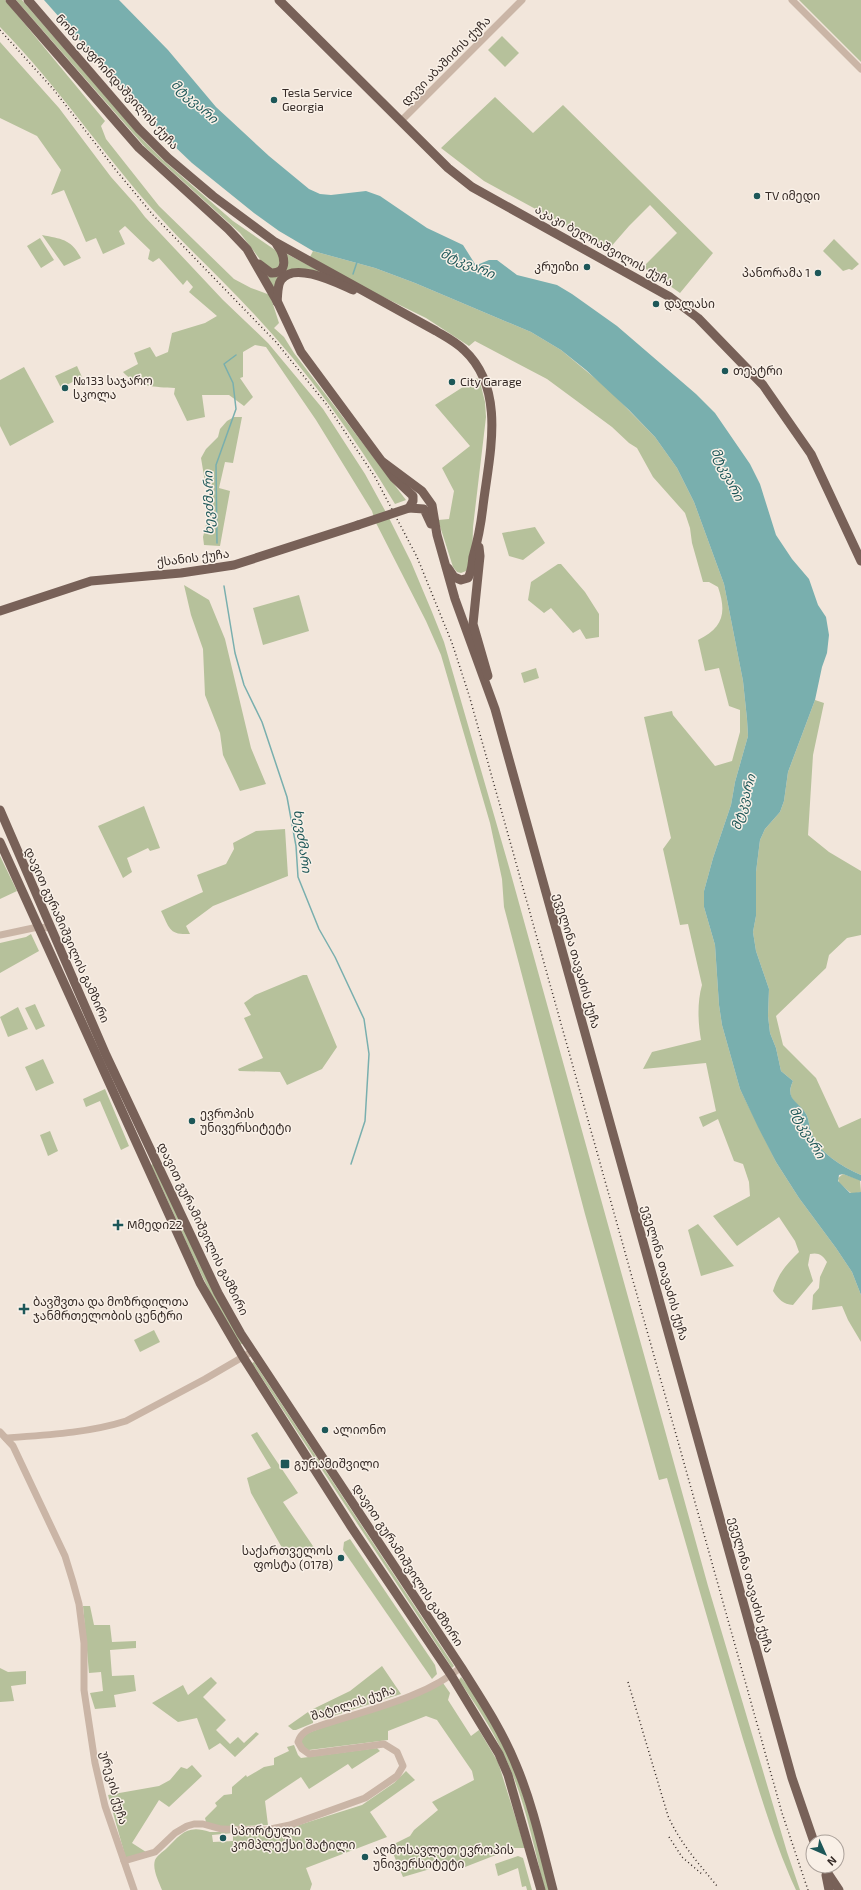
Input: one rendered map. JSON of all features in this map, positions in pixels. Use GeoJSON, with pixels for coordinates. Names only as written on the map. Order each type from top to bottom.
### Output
{"type":"FeatureCollection","features":[{"type":"Feature","properties":{"kind":"main road"},"geometry":{"type":"LineString","coordinates":[[10,0],[134,143],[170,178],[228,229],[253,258],[267,272],[271,273],[277,272],[283,268],[285,260],[282,252],[275,242]]}},
{"type":"Feature","properties":{"kind":"main road","name":"ნონა გაფრინდაშვილის ქუჩა"},"geometry":{"type":"LineString","coordinates":[[28,0],[129,117],[160,150],[227,208],[275,242],[371,296]]}},
{"type":"Feature","properties":{"kind":"main road","name":"აკაკი ბელიაშვილის ქუჩა"},"geometry":{"type":"LineString","coordinates":[[279,0],[448,168],[472,187],[670,297],[698,318],[763,384],[796,430],[816,462],[861,561]]}},
{"type":"Feature","properties":{"kind":"main road"},"geometry":{"type":"LineString","coordinates":[[253,258],[277,302],[301,352],[397,481],[413,496],[413,501],[409,508],[424,509],[437,535]]}},
{"type":"Feature","properties":{"kind":"main road"},"geometry":{"type":"LineString","coordinates":[[277,302],[281,280],[287,275],[297,272],[326,278],[355,291],[371,296]]}},
{"type":"Feature","properties":{"kind":"main road","name":"ეველინა თავაძის ქუჩა"},"geometry":{"type":"LineString","coordinates":[[371,296],[436,331],[458,345],[474,362],[484,381],[490,398],[492,426],[479,539],[471,572],[465,580],[458,579],[446,566]]}},
{"type":"Feature","properties":{"kind":"main road"},"geometry":{"type":"LineString","coordinates":[[383,462],[426,496],[432,506],[437,535]]}},
{"type":"Feature","properties":{"kind":"main road","name":"ქსანის ქუჩა"},"geometry":{"type":"LineString","coordinates":[[0,611],[91,581],[182,573],[234,565],[409,508]]}},
{"type":"Feature","properties":{"kind":"main road","name":"ეველინა თავაძის ქუჩა"},"geometry":{"type":"LineString","coordinates":[[437,535],[462,620],[494,709],[792,1778],[811,1834]]}},
{"type":"Feature","properties":{"kind":"main road","name":"ეველინა თავაძის ქუჩა"},"geometry":{"type":"LineString","coordinates":[[479,539],[480,556],[473,624],[493,695],[494,709]]}},
{"type":"Feature","properties":{"kind":"main road","name":"დავით გურამიშვილის გამზირი"},"geometry":{"type":"LineString","coordinates":[[0,810],[106,1055],[218,1293],[253,1351],[461,1667],[495,1722],[516,1764],[528,1797],[553,1890]]}},
{"type":"Feature","properties":{"kind":"main road","name":"დავით გურამიშვილის გამზირი"},"geometry":{"type":"LineString","coordinates":[[0,842],[200,1283],[243,1356],[352,1528],[451,1675],[488,1734],[508,1775],[541,1890]]}},
{"type":"Feature","properties":{"kind":"main road"},"geometry":{"type":"LineString","coordinates":[[825,1874],[829,1890]]}},
{"type":"Feature","properties":{"kind":"main road"},"geometry":{"type":"LineString","coordinates":[[828,1874],[839,1890]]}},
{"type":"Feature","properties":{"kind":"street","name":"დევი აბაშიძის ქუჩა"},"geometry":{"type":"LineString","coordinates":[[401,121],[522,0]]}},
{"type":"Feature","properties":{"kind":"street"},"geometry":{"type":"LineString","coordinates":[[792,0],[861,69]]}},
{"type":"Feature","properties":{"kind":"street"},"geometry":{"type":"LineString","coordinates":[[0,935],[49,924]]}},
{"type":"Feature","properties":{"kind":"street"},"geometry":{"type":"LineString","coordinates":[[6,1438],[60,1434],[114,1425],[126,1421],[203,1381],[253,1351]]}},
{"type":"Feature","properties":{"kind":"street","name":"ურეკის ქუჩა"},"geometry":{"type":"LineString","coordinates":[[0,1432],[13,1446],[65,1556],[73,1582],[84,1643],[84,1690],[95,1763],[105,1806],[134,1890]]}},
{"type":"Feature","properties":{"kind":"street","name":"შატილის ქუჩა"},"geometry":{"type":"LineString","coordinates":[[124,1861],[155,1852],[175,1833],[187,1826],[203,1824],[221,1829],[273,1829],[290,1825],[365,1798],[396,1776],[403,1766],[397,1752],[391,1747],[377,1745],[309,1754],[302,1749],[298,1742],[299,1738],[305,1731],[407,1697],[428,1688],[451,1675],[461,1667]]}},
{"type":"Feature","properties":{"kind":"green space"},"geometry":{"type":"Polygon","coordinates":[[[0,0],[5,0],[105,121],[101,126],[106,139],[159,206],[234,279],[251,288],[270,295],[279,323],[274,328],[284,337],[294,353],[406,500],[395,504],[363,453],[329,404],[292,357],[240,299],[156,213],[41,72],[0,27],[0,0]]]}},
{"type":"Feature","properties":{"kind":"green space"},"geometry":{"type":"Polygon","coordinates":[[[16,0],[22,0],[143,140],[163,160],[233,221],[278,252],[281,258],[278,268],[273,270],[265,266],[240,233],[146,148],[16,0]]]}},
{"type":"Feature","properties":{"kind":"green space"},"geometry":{"type":"Polygon","coordinates":[[[799,0],[861,0],[861,62],[799,0]]]}},
{"type":"Feature","properties":{"kind":"green space"},"geometry":{"type":"Polygon","coordinates":[[[502,36],[519,53],[505,67],[488,50],[502,36]]]}},
{"type":"Feature","properties":{"kind":"green space"},"geometry":{"type":"Polygon","coordinates":[[[0,42],[59,108],[111,177],[145,217],[223,300],[268,343],[323,409],[365,474],[411,562],[444,642],[509,867],[708,1586],[787,1852],[800,1890],[796,1890],[788,1872],[761,1797],[667,1478],[659,1480],[585,1214],[504,907],[502,879],[490,823],[441,655],[426,621],[375,521],[372,511],[316,420],[266,347],[255,345],[243,352],[243,377],[240,378],[253,397],[244,406],[229,395],[202,395],[205,417],[187,421],[174,394],[175,388],[140,383],[134,381],[123,372],[138,364],[134,353],[150,347],[156,357],[168,352],[172,333],[205,323],[217,316],[189,292],[193,287],[187,280],[183,285],[159,258],[153,262],[148,259],[150,250],[125,226],[119,231],[125,244],[103,254],[96,238],[86,242],[64,190],[51,195],[61,170],[37,136],[0,118],[0,42]]]}},
{"type":"Feature","properties":{"kind":"green space"},"geometry":{"type":"Polygon","coordinates":[[[495,97],[533,133],[563,105],[713,253],[680,293],[643,267],[677,233],[650,205],[609,249],[484,181],[441,148],[495,97]]]}},
{"type":"Feature","properties":{"kind":"green space"},"geometry":{"type":"Polygon","coordinates":[[[42,235],[70,243],[81,258],[64,266],[42,235]]]}},
{"type":"Feature","properties":{"kind":"green space"},"geometry":{"type":"Polygon","coordinates":[[[40,238],[54,260],[41,268],[27,246],[40,238]]]}},
{"type":"Feature","properties":{"kind":"green space"},"geometry":{"type":"Polygon","coordinates":[[[834,239],[859,264],[852,270],[849,269],[843,271],[823,251],[834,239]]]}},
{"type":"Feature","properties":{"kind":"green space"},"geometry":{"type":"Polygon","coordinates":[[[313,251],[375,268],[415,283],[531,332],[561,350],[608,389],[655,437],[677,468],[694,502],[724,584],[743,681],[747,719],[748,736],[735,782],[731,805],[713,858],[704,891],[704,907],[715,945],[719,1005],[722,1025],[740,1089],[776,1162],[799,1198],[852,1272],[861,1295],[861,1342],[848,1320],[842,1306],[812,1310],[813,1295],[819,1288],[820,1277],[827,1262],[820,1255],[815,1253],[810,1254],[808,1265],[813,1281],[793,1305],[786,1304],[777,1297],[773,1291],[783,1269],[799,1252],[795,1241],[779,1217],[737,1246],[713,1216],[750,1196],[749,1182],[743,1164],[734,1161],[718,1119],[703,1127],[699,1117],[716,1111],[706,1063],[643,1069],[652,1052],[701,1040],[698,1012],[702,985],[688,924],[680,925],[663,849],[671,838],[644,717],[672,711],[673,715],[715,766],[732,761],[740,732],[740,710],[729,706],[719,668],[705,671],[698,640],[718,625],[722,612],[721,596],[718,587],[709,582],[703,582],[685,513],[653,477],[637,448],[629,443],[612,427],[547,379],[475,341],[469,346],[426,318],[369,290],[310,257],[313,251]]]}},
{"type":"Feature","properties":{"kind":"green space"},"geometry":{"type":"Polygon","coordinates":[[[287,254],[327,275],[299,270],[275,290],[267,276],[272,277],[287,265],[287,254]]]}},
{"type":"Feature","properties":{"kind":"green space"},"geometry":{"type":"Polygon","coordinates":[[[77,366],[82,377],[61,388],[55,376],[77,366]]]}},
{"type":"Feature","properties":{"kind":"green space"},"geometry":{"type":"Polygon","coordinates":[[[24,367],[54,422],[10,446],[0,426],[0,380],[24,367]]]}},
{"type":"Feature","properties":{"kind":"green space"},"geometry":{"type":"Polygon","coordinates":[[[477,378],[481,386],[485,402],[486,417],[473,527],[472,563],[466,571],[461,573],[457,572],[453,567],[438,520],[449,519],[454,491],[442,468],[470,446],[435,405],[477,378]]]}},
{"type":"Feature","properties":{"kind":"green space"},"geometry":{"type":"Polygon","coordinates":[[[234,417],[242,417],[233,463],[225,462],[219,488],[230,491],[220,546],[204,545],[203,537],[213,496],[211,489],[205,482],[201,458],[206,449],[218,437],[220,429],[227,421],[234,417]]]}},
{"type":"Feature","properties":{"kind":"green space"},"geometry":{"type":"Polygon","coordinates":[[[535,527],[545,543],[523,560],[509,556],[502,533],[535,527]]]}},
{"type":"Feature","properties":{"kind":"green space"},"geometry":{"type":"Polygon","coordinates":[[[558,564],[561,564],[585,592],[599,614],[599,637],[586,639],[580,629],[573,633],[551,608],[544,613],[528,600],[531,582],[558,564]]]}},
{"type":"Feature","properties":{"kind":"green space"},"geometry":{"type":"Polygon","coordinates":[[[184,585],[209,600],[225,639],[251,748],[266,784],[240,791],[223,755],[220,733],[205,695],[203,649],[191,615],[184,585]]]}},
{"type":"Feature","properties":{"kind":"green space"},"geometry":{"type":"Polygon","coordinates":[[[299,595],[309,631],[263,645],[253,608],[299,595]]]}},
{"type":"Feature","properties":{"kind":"green space"},"geometry":{"type":"Polygon","coordinates":[[[536,668],[539,678],[524,683],[521,673],[536,668]]]}},
{"type":"Feature","properties":{"kind":"green space"},"geometry":{"type":"Polygon","coordinates":[[[815,700],[824,703],[813,755],[808,835],[829,852],[861,871],[861,935],[847,938],[829,955],[826,968],[776,1016],[783,1045],[816,1078],[839,1128],[861,1118],[861,1175],[838,1163],[819,1146],[811,1132],[806,1114],[791,1097],[790,1093],[793,1081],[781,1071],[776,1048],[770,1033],[768,1016],[769,989],[756,951],[753,932],[756,916],[756,872],[760,840],[765,829],[780,812],[784,801],[788,772],[815,700]]]}},
{"type":"Feature","properties":{"kind":"green space"},"geometry":{"type":"Polygon","coordinates":[[[144,806],[160,848],[150,851],[148,848],[127,858],[132,872],[123,878],[98,826],[144,806]]]}},
{"type":"Feature","properties":{"kind":"green space"},"geometry":{"type":"Polygon","coordinates":[[[285,829],[288,876],[213,906],[186,926],[190,934],[178,933],[171,930],[161,911],[203,892],[197,875],[226,864],[234,849],[233,843],[256,831],[285,829]]]}},
{"type":"Feature","properties":{"kind":"green space"},"geometry":{"type":"Polygon","coordinates":[[[0,856],[17,891],[0,899],[0,856]]]}},
{"type":"Feature","properties":{"kind":"green space"},"geometry":{"type":"Polygon","coordinates":[[[31,934],[39,951],[0,973],[0,943],[26,937],[31,934]]]}},
{"type":"Feature","properties":{"kind":"green space"},"geometry":{"type":"Polygon","coordinates":[[[303,975],[307,975],[337,1047],[322,1069],[287,1085],[280,1072],[239,1071],[238,1069],[263,1058],[244,1018],[251,1015],[244,1003],[255,995],[303,975]]]}},
{"type":"Feature","properties":{"kind":"green space"},"geometry":{"type":"Polygon","coordinates":[[[35,1004],[45,1026],[36,1030],[25,1008],[35,1004]]]}},
{"type":"Feature","properties":{"kind":"green space"},"geometry":{"type":"Polygon","coordinates":[[[18,1007],[28,1029],[8,1037],[0,1017],[18,1007]]]}},
{"type":"Feature","properties":{"kind":"green space"},"geometry":{"type":"Polygon","coordinates":[[[43,1059],[54,1083],[36,1091],[25,1067],[43,1059]]]}},
{"type":"Feature","properties":{"kind":"green space"},"geometry":{"type":"Polygon","coordinates":[[[105,1089],[129,1146],[121,1150],[100,1101],[86,1107],[83,1099],[105,1089]]]}},
{"type":"Feature","properties":{"kind":"green space"},"geometry":{"type":"Polygon","coordinates":[[[50,1131],[58,1151],[48,1156],[40,1135],[50,1131]]]}},
{"type":"Feature","properties":{"kind":"green space"},"geometry":{"type":"Polygon","coordinates":[[[155,1163],[243,1343],[240,1345],[215,1302],[193,1256],[151,1165],[155,1163]]]}},
{"type":"Feature","properties":{"kind":"green space"},"geometry":{"type":"Polygon","coordinates":[[[843,1174],[860,1180],[861,1192],[852,1194],[839,1183],[838,1178],[843,1174]]]}},
{"type":"Feature","properties":{"kind":"green space"},"geometry":{"type":"Polygon","coordinates":[[[698,1224],[734,1266],[701,1276],[688,1230],[698,1224]]]}},
{"type":"Feature","properties":{"kind":"green space"},"geometry":{"type":"Polygon","coordinates":[[[154,1330],[160,1342],[140,1352],[134,1340],[154,1330]]]}},
{"type":"Feature","properties":{"kind":"green space"},"geometry":{"type":"Polygon","coordinates":[[[254,1362],[454,1666],[452,1668],[252,1363],[254,1362]]]}},
{"type":"Feature","properties":{"kind":"green space"},"geometry":{"type":"Polygon","coordinates":[[[257,1432],[298,1493],[283,1502],[315,1549],[304,1555],[290,1557],[285,1553],[251,1493],[247,1478],[271,1468],[251,1435],[257,1432]]]}},
{"type":"Feature","properties":{"kind":"green space"},"geometry":{"type":"Polygon","coordinates":[[[350,1539],[435,1665],[437,1674],[432,1679],[343,1550],[344,1542],[350,1539]]]}},
{"type":"Feature","properties":{"kind":"green space"},"geometry":{"type":"Polygon","coordinates":[[[83,1606],[90,1606],[94,1625],[110,1625],[112,1642],[136,1641],[136,1648],[110,1650],[112,1676],[134,1675],[136,1691],[114,1695],[116,1707],[95,1709],[90,1693],[103,1691],[101,1672],[89,1673],[83,1606]]]}},
{"type":"Feature","properties":{"kind":"green space"},"geometry":{"type":"Polygon","coordinates":[[[382,1666],[401,1694],[324,1719],[319,1718],[313,1709],[350,1691],[382,1666]]]}},
{"type":"Feature","properties":{"kind":"green space"},"geometry":{"type":"Polygon","coordinates":[[[0,1668],[8,1672],[26,1671],[26,1684],[11,1686],[14,1701],[0,1702],[0,1668]]]}},
{"type":"Feature","properties":{"kind":"green space"},"geometry":{"type":"Polygon","coordinates":[[[211,1677],[217,1683],[203,1697],[226,1720],[216,1730],[230,1744],[238,1737],[244,1743],[256,1732],[259,1734],[235,1757],[220,1743],[209,1750],[197,1718],[178,1722],[152,1703],[183,1685],[188,1695],[211,1677]]]}},
{"type":"Feature","properties":{"kind":"green space"},"geometry":{"type":"Polygon","coordinates":[[[461,1677],[479,1701],[494,1725],[506,1751],[517,1778],[535,1834],[550,1890],[545,1890],[527,1820],[517,1786],[510,1769],[488,1725],[459,1680],[461,1677]]]}},
{"type":"Feature","properties":{"kind":"green space"},"geometry":{"type":"Polygon","coordinates":[[[443,1683],[450,1693],[448,1700],[471,1736],[479,1730],[498,1762],[525,1848],[514,1848],[465,1867],[448,1865],[403,1877],[390,1846],[410,1836],[414,1830],[438,1810],[432,1802],[474,1780],[472,1771],[437,1720],[426,1716],[388,1731],[388,1740],[309,1750],[306,1750],[301,1742],[302,1738],[308,1733],[443,1683]]]}},
{"type":"Feature","properties":{"kind":"green space"},"geometry":{"type":"Polygon","coordinates":[[[308,1712],[313,1723],[296,1730],[293,1730],[288,1726],[308,1712]]]}},
{"type":"Feature","properties":{"kind":"green space"},"geometry":{"type":"Polygon","coordinates":[[[294,1745],[298,1755],[301,1758],[377,1748],[380,1751],[352,1769],[348,1764],[309,1789],[301,1777],[265,1801],[268,1825],[219,1827],[206,1822],[205,1818],[217,1806],[215,1803],[224,1795],[232,1794],[232,1787],[246,1775],[247,1777],[264,1767],[274,1765],[274,1758],[289,1751],[287,1747],[294,1745]]]}},
{"type":"Feature","properties":{"kind":"green space"},"geometry":{"type":"Polygon","coordinates":[[[192,1765],[202,1776],[169,1807],[159,1800],[132,1843],[146,1852],[126,1859],[108,1795],[159,1786],[170,1780],[181,1767],[187,1769],[192,1765]]]}},
{"type":"Feature","properties":{"kind":"green space"},"geometry":{"type":"Polygon","coordinates":[[[406,1771],[415,1780],[370,1812],[387,1837],[306,1868],[312,1884],[310,1890],[162,1890],[155,1871],[155,1860],[180,1835],[185,1832],[196,1829],[210,1832],[277,1832],[362,1805],[394,1783],[406,1771]],[[233,1833],[212,1835],[213,1842],[233,1841],[233,1833]]]}},
{"type":"Feature","properties":{"kind":"green space"},"geometry":{"type":"Polygon","coordinates":[[[518,1856],[523,1858],[532,1890],[527,1890],[526,1886],[522,1887],[518,1868],[498,1876],[495,1864],[518,1856]]]}},
{"type":"Feature","properties":{"kind":"water","name":"მტკვარი"},"geometry":{"type":"Polygon","coordinates":[[[44,0],[119,0],[168,50],[216,107],[269,156],[309,189],[320,194],[331,195],[366,191],[380,196],[427,228],[463,245],[475,264],[477,265],[489,260],[497,260],[517,275],[557,285],[572,294],[617,326],[696,394],[715,413],[750,464],[760,484],[776,535],[792,559],[809,579],[818,605],[826,617],[829,635],[827,653],[822,667],[815,700],[788,772],[784,801],[780,812],[765,829],[760,840],[756,872],[756,916],[753,932],[756,951],[769,989],[768,1016],[770,1033],[776,1048],[781,1071],[793,1081],[790,1092],[791,1096],[806,1114],[811,1132],[819,1146],[838,1163],[861,1175],[861,1181],[843,1174],[839,1175],[838,1181],[850,1193],[861,1192],[861,1295],[852,1272],[799,1198],[776,1162],[740,1089],[722,1025],[719,1005],[715,945],[704,907],[704,891],[713,858],[731,805],[735,782],[748,736],[747,719],[743,681],[724,584],[694,502],[677,468],[655,437],[629,410],[586,370],[561,350],[531,332],[415,283],[375,268],[313,251],[279,231],[254,213],[192,163],[171,143],[44,0]]]}},
{"type":"Feature","properties":{"kind":"waterway","name":"ხევძმარი"},"geometry":{"type":"LineString","coordinates":[[353,274],[357,262]]}},
{"type":"Feature","properties":{"kind":"waterway","name":"ხევძმარი"},"geometry":{"type":"LineString","coordinates":[[217,543],[216,465],[236,409],[233,383],[224,364],[236,355]]}},
{"type":"Feature","properties":{"kind":"waterway","name":"ხევძმარი"},"geometry":{"type":"LineString","coordinates":[[224,586],[235,653],[244,685],[262,722],[287,797],[296,846],[298,877],[319,929],[335,957],[364,1019],[369,1054],[365,1121],[351,1164]]}},
{"type":"Feature","properties":{"kind":"railway"},"geometry":{"type":"LineString","coordinates":[[0,30],[54,90],[115,169],[153,215],[276,342],[327,405],[375,477],[417,557],[452,643],[469,695],[782,1813],[808,1890]]}},
{"type":"Feature","properties":{"kind":"railway"},"geometry":{"type":"LineString","coordinates":[[628,1682],[668,1816],[684,1844],[717,1886]]}},
{"type":"Feature","properties":{"kind":"railway"},"geometry":{"type":"LineString","coordinates":[[669,1837],[682,1857],[703,1875]]}},
{"type":"Feature","properties":{"kind":"place","name":"Tesla Service Georgia"},"geometry":{"type":"Point","coordinates":[274,100]}},
{"type":"Feature","properties":{"kind":"place","name":"TV იმედი"},"geometry":{"type":"Point","coordinates":[757,196]}},
{"type":"Feature","properties":{"kind":"place","name":"კრუიზი"},"geometry":{"type":"Point","coordinates":[587,267]}},
{"type":"Feature","properties":{"kind":"place","name":"პანორამა 1"},"geometry":{"type":"Point","coordinates":[818,273]}},
{"type":"Feature","properties":{"kind":"place","name":"დალასი"},"geometry":{"type":"Point","coordinates":[656,304]}},
{"type":"Feature","properties":{"kind":"place","name":"თეატრი"},"geometry":{"type":"Point","coordinates":[725,371]}},
{"type":"Feature","properties":{"kind":"place","name":"City Garage"},"geometry":{"type":"Point","coordinates":[452,382]}},
{"type":"Feature","properties":{"kind":"place","name":"№133 საჯარო სკოლა"},"geometry":{"type":"Point","coordinates":[65,388]}},
{"type":"Feature","properties":{"kind":"place","name":"ევროპის უნივერსიტეტი"},"geometry":{"type":"Point","coordinates":[192,1121]}},
{"type":"Feature","properties":{"kind":"place","name":"Mმედი22"},"geometry":{"type":"Point","coordinates":[118,1225]}},
{"type":"Feature","properties":{"kind":"place","name":"ბავშვთა და მოზრდილთა ჯანმრთელობის ცენტრი"},"geometry":{"type":"Point","coordinates":[24,1309]}},
{"type":"Feature","properties":{"kind":"place","name":"ალიონო"},"geometry":{"type":"Point","coordinates":[325,1430]}},
{"type":"Feature","properties":{"kind":"place","name":"გურამიშვილი"},"geometry":{"type":"Point","coordinates":[285,1464]}},
{"type":"Feature","properties":{"kind":"place","name":"საქართველოს ფოსტა (0178)"},"geometry":{"type":"Point","coordinates":[341,1558]}},
{"type":"Feature","properties":{"kind":"place","name":"სპორტული კომპლექსი შატილი"},"geometry":{"type":"Point","coordinates":[223,1838]}},
{"type":"Feature","properties":{"kind":"place","name":"აღმოსავლეთ ევროპის უნივერსიტეტი"},"geometry":{"type":"Point","coordinates":[365,1857]}}]}
